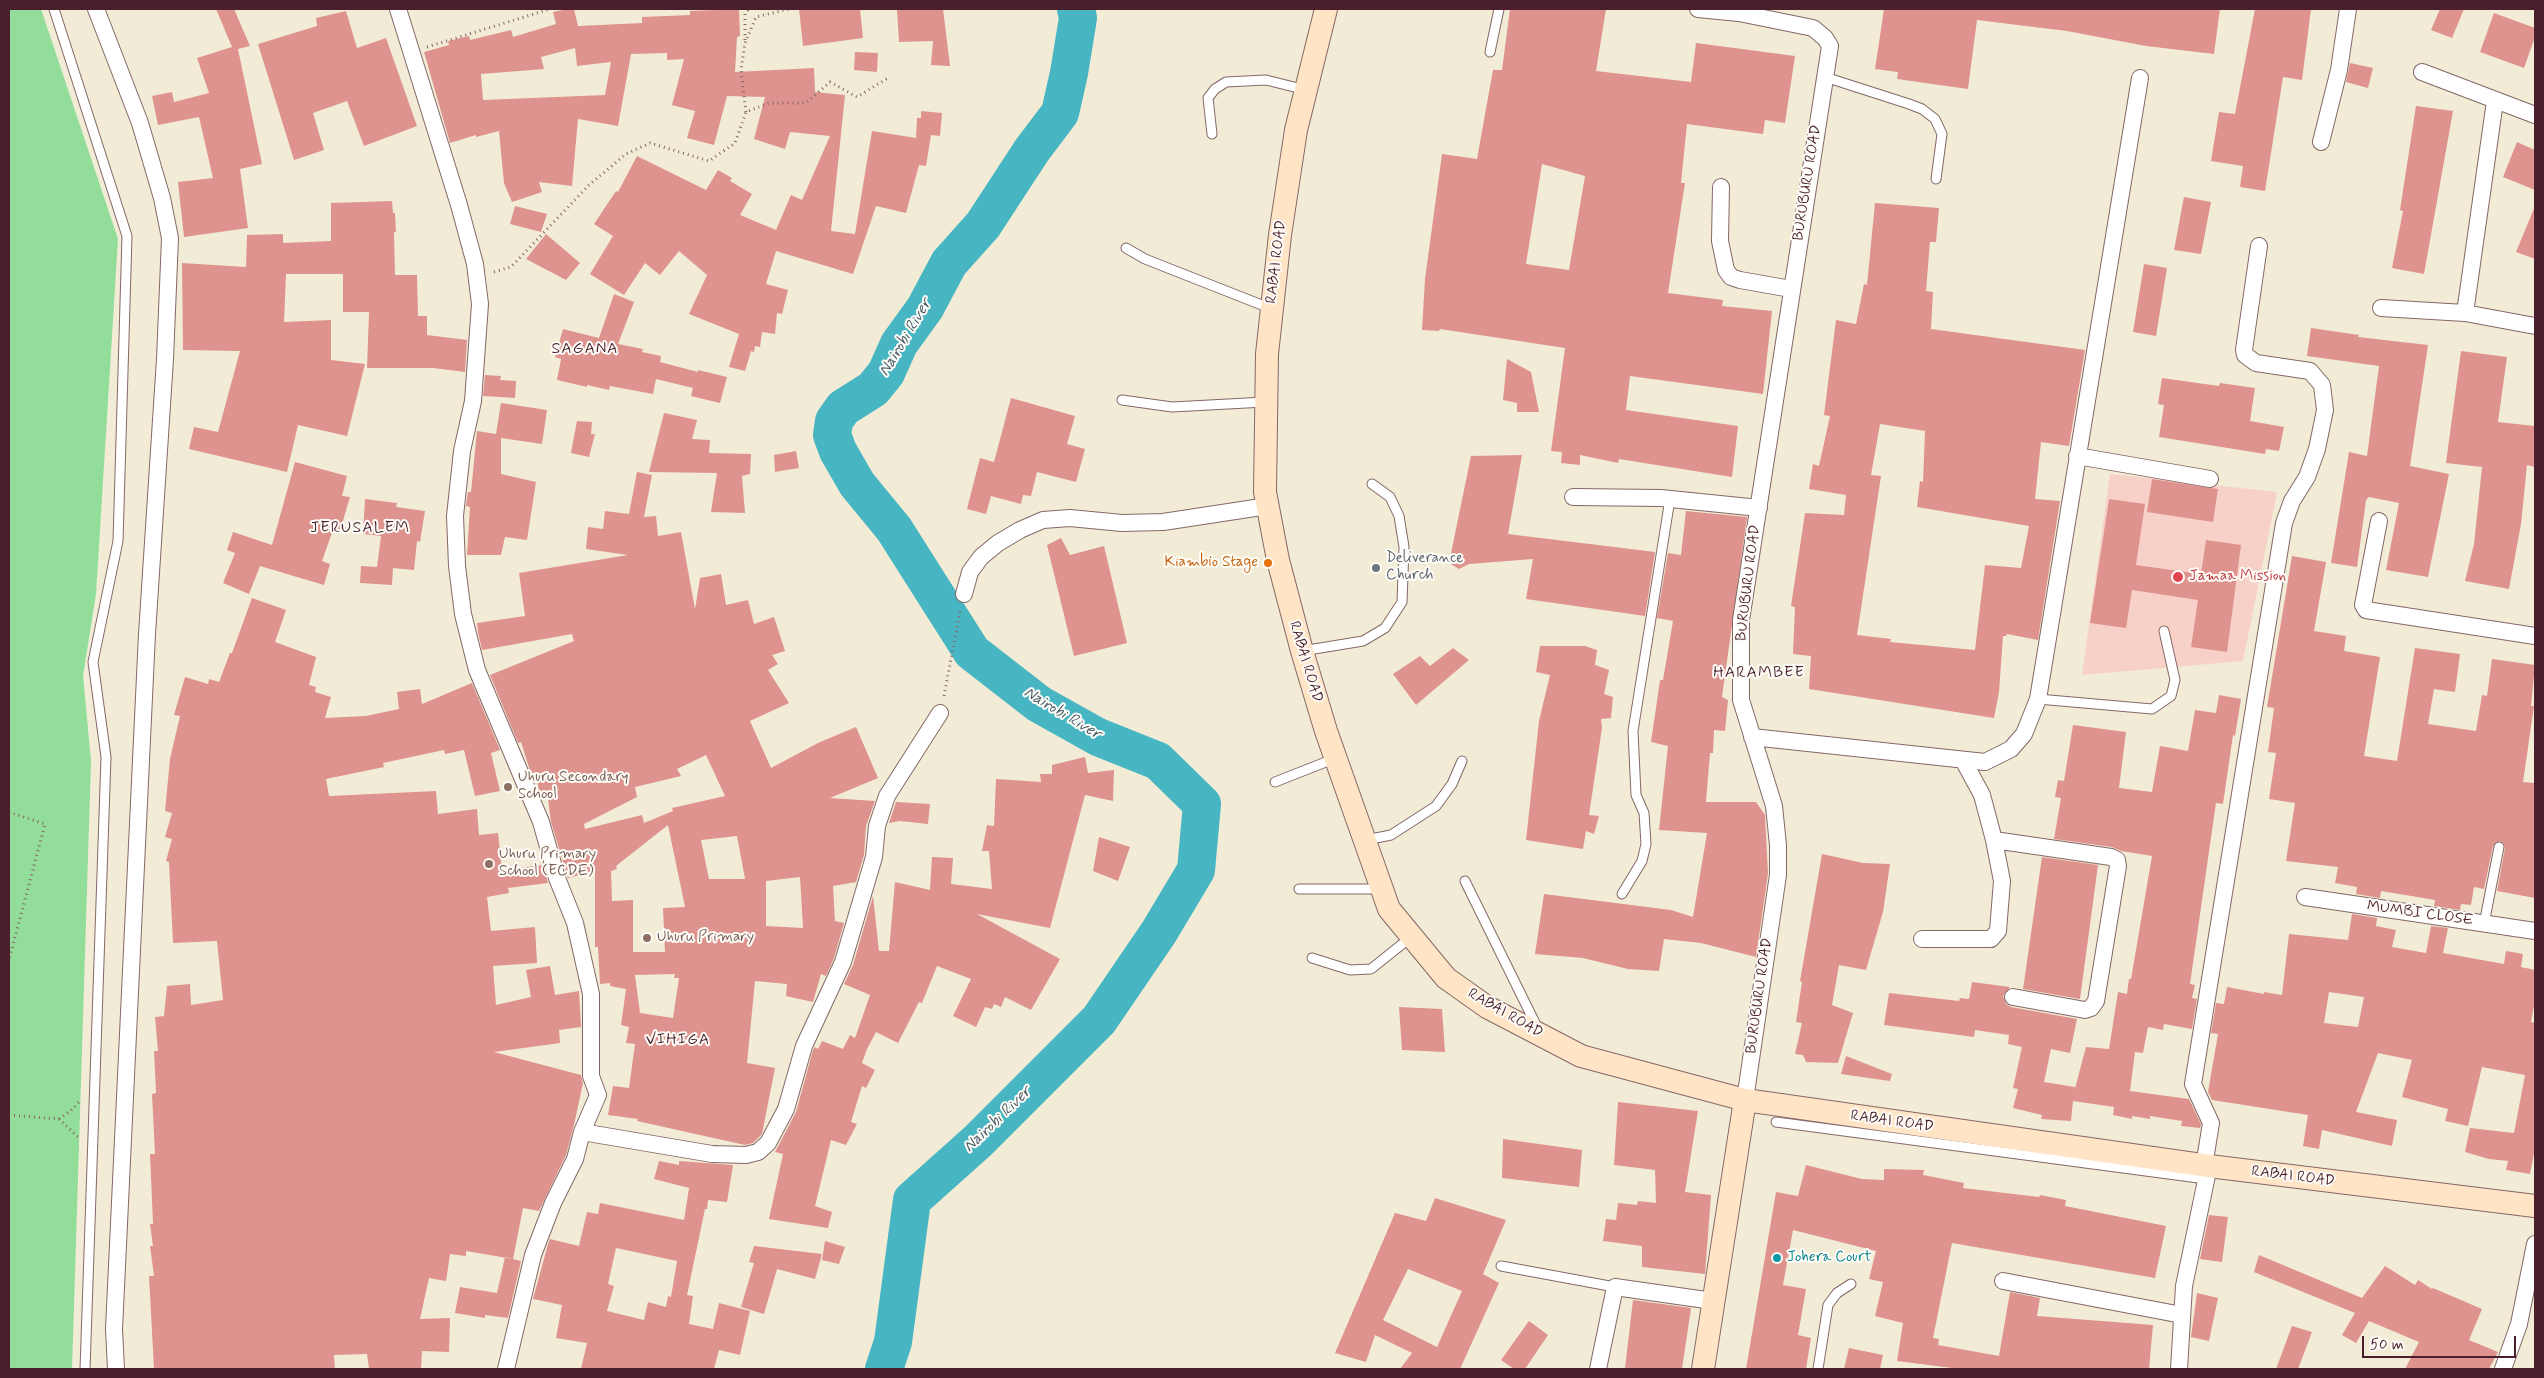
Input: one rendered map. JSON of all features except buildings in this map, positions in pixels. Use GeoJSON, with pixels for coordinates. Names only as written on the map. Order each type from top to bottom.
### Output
{"type":"FeatureCollection","features":[{"type":"Feature","properties":{"kind":"main road","name":"RABAI ROAD"},"geometry":{"type":"LineString","coordinates":[[1326,9],[1296,130],[1281,226],[1265,402],[1265,492],[1278,560],[1302,652],[1336,758],[1389,909],[1446,978],[1486,1006],[1581,1056],[1745,1100],[2206,1170],[2535,1206]]}},
{"type":"Feature","properties":{"kind":"main road","name":"BURUBURU ROAD"},"geometry":{"type":"LineString","coordinates":[[1703,1369],[1745,1100]]}},
{"type":"Feature","properties":{"kind":"street"},"geometry":{"type":"LineString","coordinates":[[96,9],[140,123],[162,198],[170,238],[146,644],[114,1329],[116,1369]]}},
{"type":"Feature","properties":{"kind":"street"},"geometry":{"type":"LineString","coordinates":[[398,9],[459,205],[477,277],[480,304],[473,401],[462,451],[455,516],[457,566],[463,614],[477,670],[541,822],[557,878],[575,923],[591,994],[592,1076],[598,1094],[590,1117],[582,1132],[575,1159],[553,1203],[534,1255],[506,1369]]}},
{"type":"Feature","properties":{"kind":"street"},"geometry":{"type":"LineString","coordinates":[[1698,9],[1740,11]]}},
{"type":"Feature","properties":{"kind":"street"},"geometry":{"type":"LineString","coordinates":[[2321,142],[2338,70],[2348,9]]}},
{"type":"Feature","properties":{"kind":"street","name":"BURUBURU ROAD"},"geometry":{"type":"LineString","coordinates":[[1740,11],[1813,28],[1825,38],[1830,46],[1741,620],[1741,700],[1774,806],[1778,844],[1778,875],[1745,1100]]}},
{"type":"Feature","properties":{"kind":"street"},"geometry":{"type":"LineString","coordinates":[[2422,72],[2535,115]]}},
{"type":"Feature","properties":{"kind":"street"},"geometry":{"type":"LineString","coordinates":[[1752,737],[1985,762],[2011,749],[2024,734],[2038,699],[2140,78]]}},
{"type":"Feature","properties":{"kind":"street"},"geometry":{"type":"LineString","coordinates":[[2465,313],[2494,101]]}},
{"type":"Feature","properties":{"kind":"street"},"geometry":{"type":"LineString","coordinates":[[1721,188],[1720,241],[1726,270],[1731,277],[1740,280],[1791,289]]}},
{"type":"Feature","properties":{"kind":"street"},"geometry":{"type":"LineString","coordinates":[[2179,1369],[2184,1286],[2206,1170],[2211,1123],[2193,1084],[2284,523],[2292,501],[2307,477],[2317,449],[2325,410],[2322,385],[2310,371],[2256,363],[2245,355],[2244,350],[2259,246]]}},
{"type":"Feature","properties":{"kind":"street"},"geometry":{"type":"LineString","coordinates":[[2381,308],[2465,313],[2535,326]]}},
{"type":"Feature","properties":{"kind":"street"},"geometry":{"type":"LineString","coordinates":[[2077,456],[2210,479]]}},
{"type":"Feature","properties":{"kind":"street"},"geometry":{"type":"LineString","coordinates":[[1573,497],[1670,499],[1759,508]]}},
{"type":"Feature","properties":{"kind":"street"},"geometry":{"type":"LineString","coordinates":[[964,594],[970,572],[981,557],[1006,538],[1043,520],[1070,518],[1122,523],[1164,522],[1268,506]]}},
{"type":"Feature","properties":{"kind":"street"},"geometry":{"type":"LineString","coordinates":[[2379,521],[2363,605],[2366,610],[2535,636]]}},
{"type":"Feature","properties":{"kind":"street"},"geometry":{"type":"LineString","coordinates":[[582,1132],[721,1154],[746,1155],[758,1152],[768,1143],[786,1109],[804,1046],[842,962],[874,857],[877,826],[887,796],[940,713]]}},
{"type":"Feature","properties":{"kind":"street"},"geometry":{"type":"LineString","coordinates":[[1922,939],[1990,940],[1998,931],[2002,881],[1994,840],[1982,795],[1963,760]]}},
{"type":"Feature","properties":{"kind":"street"},"geometry":{"type":"LineString","coordinates":[[1994,840],[2111,857],[2117,860],[2118,866],[2096,1001],[2091,1008],[2085,1010],[2013,997]]}},
{"type":"Feature","properties":{"kind":"street","name":"MUMBI CLOSE"},"geometry":{"type":"LineString","coordinates":[[2305,897],[2535,931]]}},
{"type":"Feature","properties":{"kind":"street"},"geometry":{"type":"LineString","coordinates":[[2502,1369],[2519,1324],[2535,1244]]}},
{"type":"Feature","properties":{"kind":"street"},"geometry":{"type":"LineString","coordinates":[[2003,1281],[2182,1315]]}},
{"type":"Feature","properties":{"kind":"street"},"geometry":{"type":"LineString","coordinates":[[1598,1369],[1616,1287],[1713,1301]]}},
{"type":"Feature","properties":{"kind":"lane"},"geometry":{"type":"LineString","coordinates":[[54,9],[127,236],[118,541],[93,662],[106,757],[85,1369]]}},
{"type":"Feature","properties":{"kind":"lane"},"geometry":{"type":"LineString","coordinates":[[1490,52],[1499,9]]}},
{"type":"Feature","properties":{"kind":"lane"},"geometry":{"type":"LineString","coordinates":[[1825,76],[1910,104],[1922,109],[1935,120],[1942,134],[1936,179]]}},
{"type":"Feature","properties":{"kind":"lane"},"geometry":{"type":"LineString","coordinates":[[1212,134],[1208,98],[1215,89],[1226,82],[1266,80],[1306,90]]}},
{"type":"Feature","properties":{"kind":"lane"},"geometry":{"type":"LineString","coordinates":[[1126,248],[1145,259],[1272,309]]}},
{"type":"Feature","properties":{"kind":"lane"},"geometry":{"type":"LineString","coordinates":[[1122,400],[1172,408],[1265,402]]}},
{"type":"Feature","properties":{"kind":"lane"},"geometry":{"type":"LineString","coordinates":[[1302,652],[1363,641],[1385,628],[1402,602],[1404,547],[1399,516],[1390,496],[1372,484]]}},
{"type":"Feature","properties":{"kind":"lane"},"geometry":{"type":"LineString","coordinates":[[1622,894],[1642,861],[1646,844],[1644,813],[1636,794],[1633,732],[1670,499]]}},
{"type":"Feature","properties":{"kind":"lane"},"geometry":{"type":"LineString","coordinates":[[2038,699],[2152,709],[2171,696],[2175,680],[2164,631]]}},
{"type":"Feature","properties":{"kind":"lane"},"geometry":{"type":"LineString","coordinates":[[1275,782],[1336,758]]}},
{"type":"Feature","properties":{"kind":"lane"},"geometry":{"type":"LineString","coordinates":[[1366,840],[1391,835],[1436,806],[1452,784],[1462,761]]}},
{"type":"Feature","properties":{"kind":"lane"},"geometry":{"type":"LineString","coordinates":[[2484,924],[2499,847]]}},
{"type":"Feature","properties":{"kind":"lane"},"geometry":{"type":"LineString","coordinates":[[1465,881],[1541,1035]]}},
{"type":"Feature","properties":{"kind":"lane"},"geometry":{"type":"LineString","coordinates":[[1299,889],[1383,890]]}},
{"type":"Feature","properties":{"kind":"lane"},"geometry":{"type":"LineString","coordinates":[[1312,958],[1350,970],[1371,969],[1411,937]]}},
{"type":"Feature","properties":{"kind":"lane"},"geometry":{"type":"LineString","coordinates":[[1776,1122],[2206,1170]]}},
{"type":"Feature","properties":{"kind":"lane"},"geometry":{"type":"LineString","coordinates":[[1502,1266],[1616,1287]]}},
{"type":"Feature","properties":{"kind":"lane"},"geometry":{"type":"LineString","coordinates":[[1818,1369],[1828,1305],[1837,1293],[1851,1284]]}},
{"type":"Feature","properties":{"kind":"path"},"geometry":{"type":"LineString","coordinates":[[411,55],[432,44],[550,9]]}},
{"type":"Feature","properties":{"kind":"path"},"geometry":{"type":"LineString","coordinates":[[477,277],[511,267],[589,185],[626,154],[650,142],[709,161],[734,143],[746,112],[741,70],[745,43],[744,14],[749,9]]}},
{"type":"Feature","properties":{"kind":"path"},"geometry":{"type":"LineString","coordinates":[[745,43],[756,17],[789,9]]}},
{"type":"Feature","properties":{"kind":"path"},"geometry":{"type":"LineString","coordinates":[[746,112],[770,103],[806,103],[830,82],[856,97],[888,78]]}},
{"type":"Feature","properties":{"kind":"path"},"geometry":{"type":"LineString","coordinates":[[940,713],[964,594]]}},
{"type":"Feature","properties":{"kind":"path"},"geometry":{"type":"LineString","coordinates":[[9,812],[45,824],[9,960]]}},
{"type":"Feature","properties":{"kind":"path"},"geometry":{"type":"LineString","coordinates":[[9,1115],[59,1119],[77,1136],[92,1157]]}},
{"type":"Feature","properties":{"kind":"shaded area","name":"Jamaa Mission"},"geometry":{"type":"Polygon","coordinates":[[[2110,474],[2277,492],[2243,661],[2082,675],[2110,474]]]}},
{"type":"Feature","properties":{"kind":"green space"},"geometry":{"type":"Polygon","coordinates":[[[9,9],[41,9],[118,239],[96,594],[83,676],[91,761],[72,1369],[9,1369],[9,9]]]}},
{"type":"Feature","properties":{"kind":"waterway","name":"Nairobi River"},"geometry":{"type":"LineString","coordinates":[[884,1369],[893,1342],[912,1200],[978,1141],[1099,1020],[1159,932],[1196,870],[1202,804],[1158,761],[1098,737],[1039,704],[972,652],[894,529],[857,484],[838,451],[832,435],[834,421],[843,408],[873,389],[886,373],[899,344],[925,308],[949,263],[983,225],[1032,150],[1060,113],[1078,18],[1076,9]]}},
{"type":"Feature","properties":{"kind":"place","name":"Kiambio Stage"},"geometry":{"type":"Point","coordinates":[1268,563]}},
{"type":"Feature","properties":{"kind":"place","name":"Deliverance Church"},"geometry":{"type":"Point","coordinates":[1376,568]}},
{"type":"Feature","properties":{"kind":"place","name":"Jamaa Mission"},"geometry":{"type":"Point","coordinates":[2178,577]}},
{"type":"Feature","properties":{"kind":"place","name":"Uhuru Secondary School"},"geometry":{"type":"Point","coordinates":[508,787]}},
{"type":"Feature","properties":{"kind":"place","name":"Uhuru Primary School (ECDE)"},"geometry":{"type":"Point","coordinates":[489,864]}},
{"type":"Feature","properties":{"kind":"place","name":"Uhuru Primary"},"geometry":{"type":"Point","coordinates":[647,938]}},
{"type":"Feature","properties":{"kind":"place","name":"Johera Court"},"geometry":{"type":"Point","coordinates":[1777,1258]}},
{"type":"Feature","properties":{"kind":"district","name":"SAGANA"},"geometry":{"type":"Point","coordinates":[585,350]}},
{"type":"Feature","properties":{"kind":"district","name":"JERUSALEM"},"geometry":{"type":"Point","coordinates":[360,529]}},
{"type":"Feature","properties":{"kind":"district","name":"HARAMBEE"},"geometry":{"type":"Point","coordinates":[1759,674]}},
{"type":"Feature","properties":{"kind":"district","name":"VIHIGA"},"geometry":{"type":"Point","coordinates":[678,1041]}}]}
